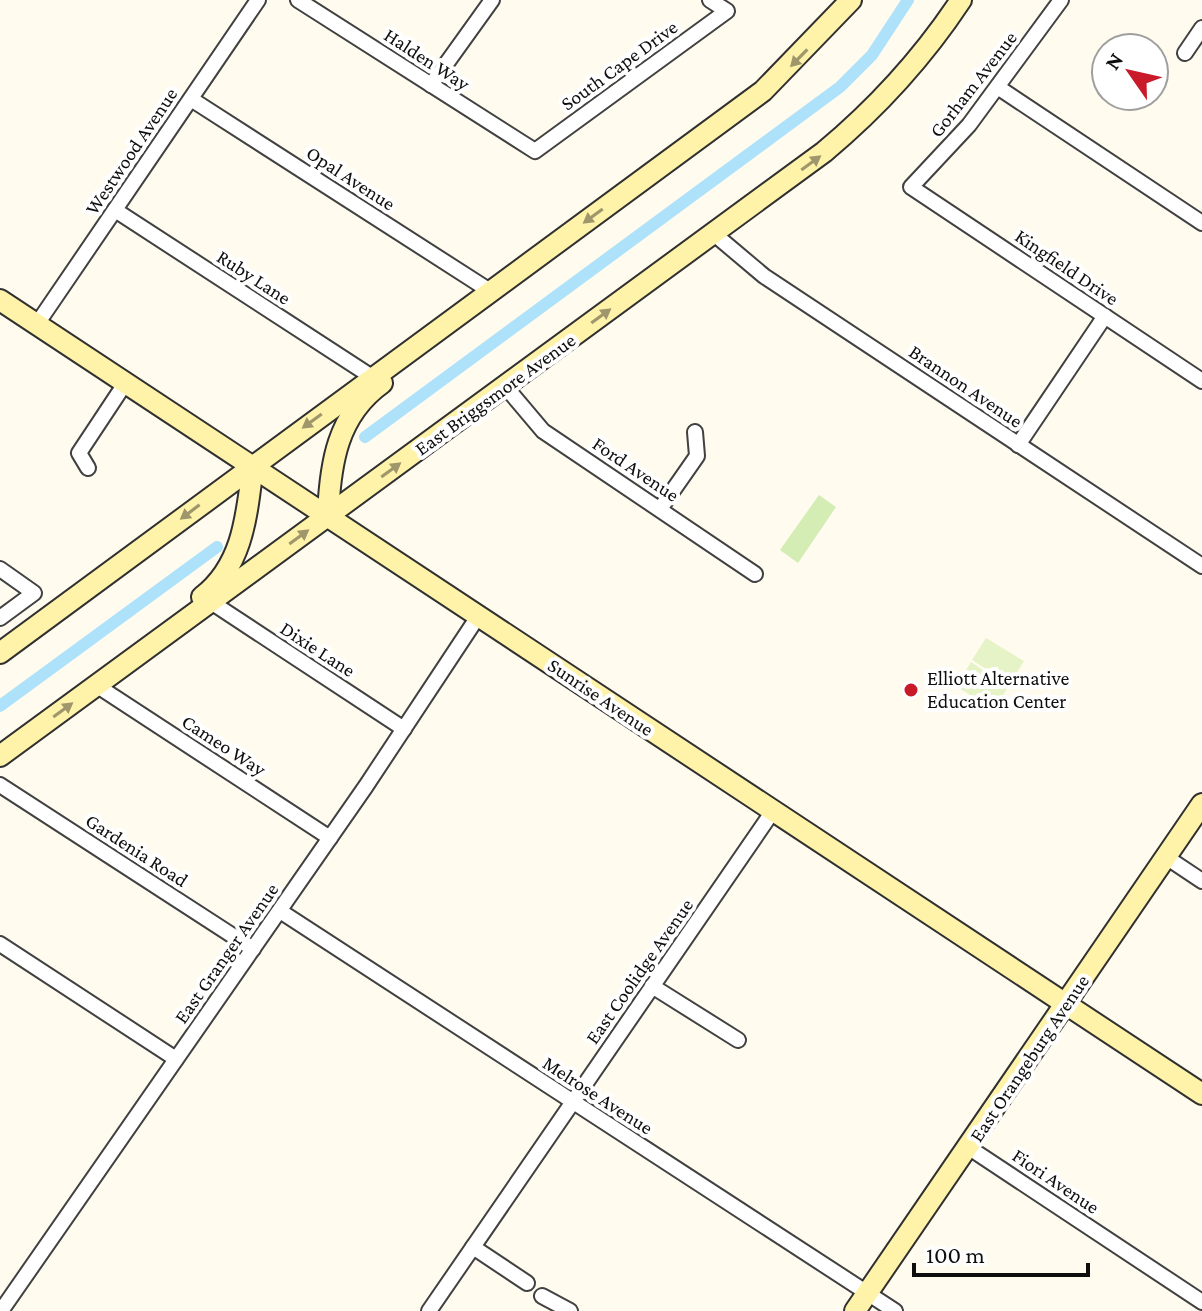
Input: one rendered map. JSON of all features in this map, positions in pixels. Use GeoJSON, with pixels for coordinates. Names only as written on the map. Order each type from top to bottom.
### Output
{"type":"FeatureCollection","features":[{"type":"Feature","properties":{"kind":"main road"},"geometry":{"type":"LineString","coordinates":[[0,653],[763,91],[851,0]]}},
{"type":"Feature","properties":{"kind":"main road","name":"East Briggsmore Avenue"},"geometry":{"type":"LineString","coordinates":[[0,756],[856,126],[914,66],[961,0]]}},
{"type":"Feature","properties":{"kind":"main road","name":"Sunrise Avenue"},"geometry":{"type":"LineString","coordinates":[[0,300],[1202,1094]]}},
{"type":"Feature","properties":{"kind":"main road"},"geometry":{"type":"LineString","coordinates":[[328,516],[331,462],[353,412],[374,389],[417,359],[435,331]]}},
{"type":"Feature","properties":{"kind":"main road"},"geometry":{"type":"LineString","coordinates":[[157,641],[173,620],[209,592],[242,540],[249,513],[253,465]]}},
{"type":"Feature","properties":{"kind":"main road","name":"East Orangeburg Avenue"},"geometry":{"type":"LineString","coordinates":[[855,1311],[1202,804]]}},
{"type":"Feature","properties":{"kind":"street","name":"Westwood Avenue"},"geometry":{"type":"LineString","coordinates":[[37,324],[258,0]]}},
{"type":"Feature","properties":{"kind":"street","name":"Halden Way"},"geometry":{"type":"LineString","coordinates":[[298,0],[322,6],[431,85],[535,151]]}},
{"type":"Feature","properties":{"kind":"street"},"geometry":{"type":"LineString","coordinates":[[431,85],[492,0]]}},
{"type":"Feature","properties":{"kind":"street","name":"South Cape Drive"},"geometry":{"type":"LineString","coordinates":[[535,151],[727,11],[710,0]]}},
{"type":"Feature","properties":{"kind":"street","name":"Gorham Avenue"},"geometry":{"type":"LineString","coordinates":[[911,187],[999,88],[1061,0]]}},
{"type":"Feature","properties":{"kind":"street"},"geometry":{"type":"LineString","coordinates":[[1185,53],[1202,28]]}},
{"type":"Feature","properties":{"kind":"street"},"geometry":{"type":"LineString","coordinates":[[999,88],[1202,223]]}},
{"type":"Feature","properties":{"kind":"street","name":"Opal Avenue"},"geometry":{"type":"LineString","coordinates":[[191,99],[490,291]]}},
{"type":"Feature","properties":{"kind":"street","name":"Kingfield Drive"},"geometry":{"type":"LineString","coordinates":[[911,187],[1202,381]]}},
{"type":"Feature","properties":{"kind":"street","name":"Ruby Lane"},"geometry":{"type":"LineString","coordinates":[[115,210],[372,377]]}},
{"type":"Feature","properties":{"kind":"street","name":"Brannon Avenue"},"geometry":{"type":"LineString","coordinates":[[713,233],[764,276],[1202,566]]}},
{"type":"Feature","properties":{"kind":"street"},"geometry":{"type":"LineString","coordinates":[[1018,445],[1105,316]]}},
{"type":"Feature","properties":{"kind":"street"},"geometry":{"type":"LineString","coordinates":[[88,468],[79,453],[126,382]]}},
{"type":"Feature","properties":{"kind":"street","name":"Ford Avenue"},"geometry":{"type":"LineString","coordinates":[[505,386],[543,431],[755,574]]}},
{"type":"Feature","properties":{"kind":"street"},"geometry":{"type":"LineString","coordinates":[[660,509],[697,456],[695,432]]}},
{"type":"Feature","properties":{"kind":"street"},"geometry":{"type":"LineString","coordinates":[[0,569],[34,593],[0,618]]}},
{"type":"Feature","properties":{"kind":"street","name":"Dixie Lane"},"geometry":{"type":"LineString","coordinates":[[211,602],[404,729]]}},
{"type":"Feature","properties":{"kind":"street","name":"East Granger Avenue"},"geometry":{"type":"LineString","coordinates":[[1,1311],[280,911],[479,615]]}},
{"type":"Feature","properties":{"kind":"street","name":"Cameo Way"},"geometry":{"type":"LineString","coordinates":[[96,685],[330,838]]}},
{"type":"Feature","properties":{"kind":"street","name":"Gardenia Road"},"geometry":{"type":"LineString","coordinates":[[0,785],[253,949]]}},
{"type":"Feature","properties":{"kind":"street","name":"East Coolidge Avenue"},"geometry":{"type":"LineString","coordinates":[[429,1311],[773,811]]}},
{"type":"Feature","properties":{"kind":"street"},"geometry":{"type":"LineString","coordinates":[[1166,857],[1202,881]]}},
{"type":"Feature","properties":{"kind":"street","name":"Melrose Avenue"},"geometry":{"type":"LineString","coordinates":[[280,911],[895,1311]]}},
{"type":"Feature","properties":{"kind":"street"},"geometry":{"type":"LineString","coordinates":[[0,944],[176,1059]]}},
{"type":"Feature","properties":{"kind":"street"},"geometry":{"type":"LineString","coordinates":[[652,986],[738,1040]]}},
{"type":"Feature","properties":{"kind":"street","name":"Fiori Avenue"},"geometry":{"type":"LineString","coordinates":[[968,1147],[1202,1302]]}},
{"type":"Feature","properties":{"kind":"street"},"geometry":{"type":"LineString","coordinates":[[473,1247],[527,1283]]}},
{"type":"Feature","properties":{"kind":"street"},"geometry":{"type":"LineString","coordinates":[[542,1296],[570,1311]]}},
{"type":"Feature","properties":{"kind":"green space"},"geometry":{"type":"Polygon","coordinates":[[[819,495],[836,507],[798,563],[780,550],[819,495]]]}},
{"type":"Feature","properties":{"kind":"green space"},"geometry":{"type":"Polygon","coordinates":[[[986,638],[1024,661],[1010,684],[972,660],[986,638]]]}},
{"type":"Feature","properties":{"kind":"green space"},"geometry":{"type":"Polygon","coordinates":[[[971,662],[1008,687],[994,710],[956,686],[971,662]]]}},
{"type":"Feature","properties":{"kind":"waterway"},"geometry":{"type":"LineString","coordinates":[[365,437],[840,87],[872,55],[908,0]]}},
{"type":"Feature","properties":{"kind":"waterway"},"geometry":{"type":"LineString","coordinates":[[0,706],[217,547]]}},
{"type":"Feature","properties":{"kind":"place","name":"Elliott Alternative Education Center"},"geometry":{"type":"Point","coordinates":[911,690]}}]}
